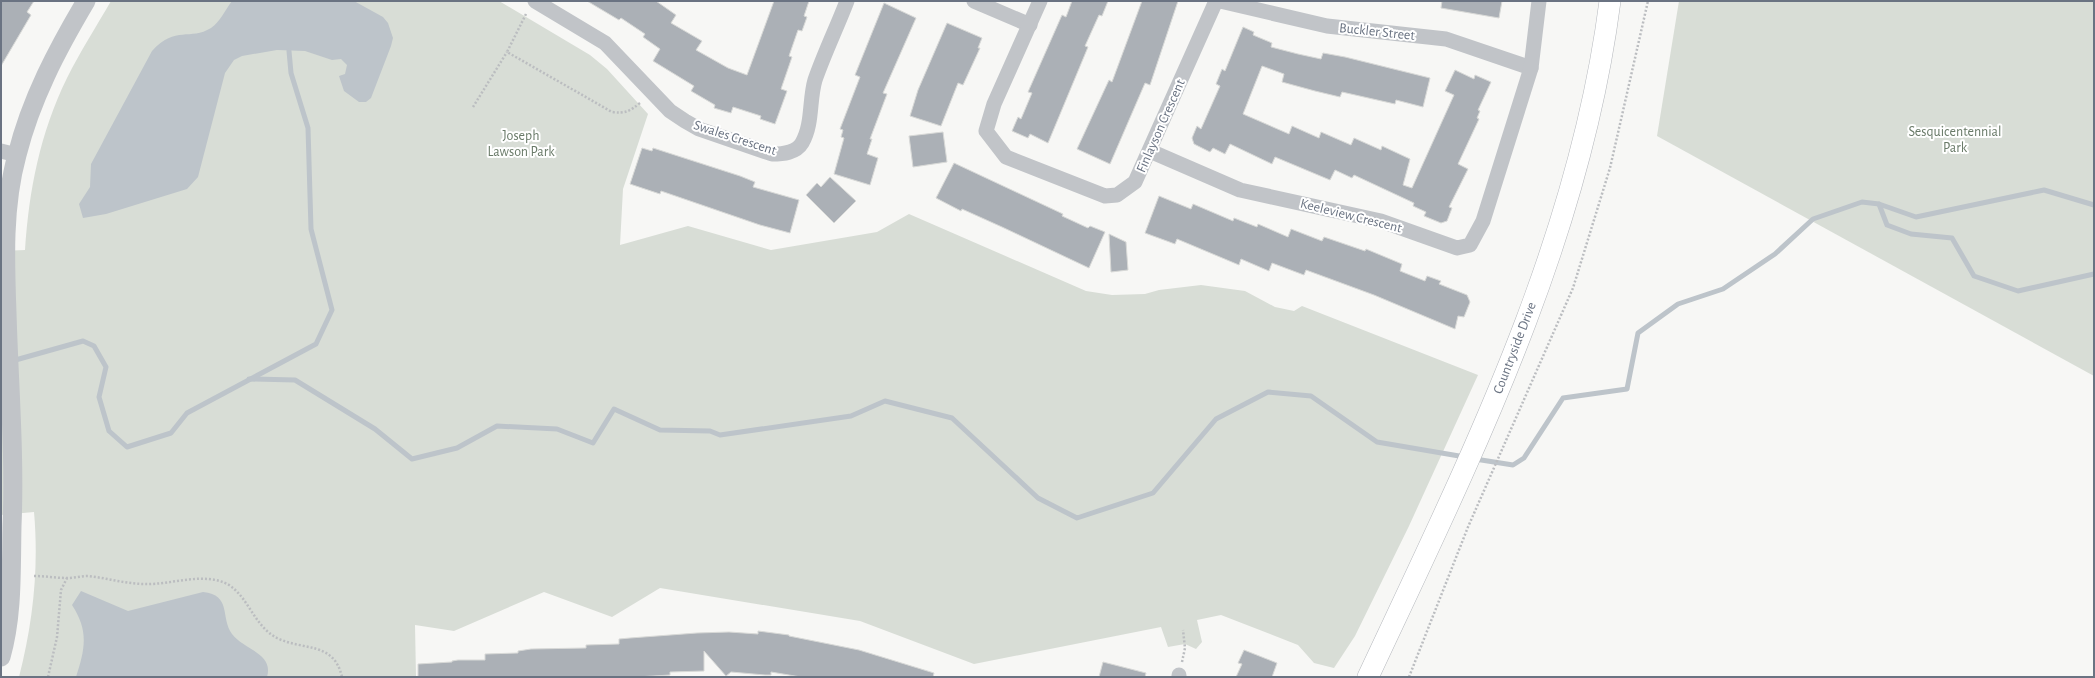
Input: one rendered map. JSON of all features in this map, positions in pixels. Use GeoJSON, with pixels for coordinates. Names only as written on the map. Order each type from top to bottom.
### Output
{"type":"FeatureCollection","features":[{"type":"Feature","properties":{"kind":"main road","name":"Countryside Drive"},"geometry":{"type":"LineString","coordinates":[[1368,677],[1448,506],[1493,405],[1530,312],[1574,183],[1605,45],[1610,1]]}},
{"type":"Feature","properties":{"kind":"street"},"geometry":{"type":"LineString","coordinates":[[1,657],[8,633],[13,500],[5,259],[9,153],[42,80],[86,1]]}},
{"type":"Feature","properties":{"kind":"street","name":"Swales Crescent"},"geometry":{"type":"LineString","coordinates":[[535,1],[606,43],[670,111],[699,129],[772,154],[793,151],[802,144],[809,123],[815,81],[847,1]]}},
{"type":"Feature","properties":{"kind":"street"},"geometry":{"type":"LineString","coordinates":[[974,1],[1030,25]]}},
{"type":"Feature","properties":{"kind":"street","name":"Finlayson Crescent"},"geometry":{"type":"LineString","coordinates":[[1040,1],[994,104],[986,131],[1006,157],[1105,196],[1117,196],[1136,182],[1216,1]]}},
{"type":"Feature","properties":{"kind":"street","name":"Buckler Street"},"geometry":{"type":"LineString","coordinates":[[1220,1],[1327,26],[1446,39],[1531,68]]}},
{"type":"Feature","properties":{"kind":"street","name":"Keeleview Crescent"},"geometry":{"type":"LineString","coordinates":[[1150,151],[1240,190],[1382,221],[1457,248],[1470,244],[1483,221],[1531,68],[1539,1]]}},
{"type":"Feature","properties":{"kind":"path"},"geometry":{"type":"LineString","coordinates":[[1409,677],[1476,508],[1522,407],[1573,288],[1610,168],[1648,1]]}},
{"type":"Feature","properties":{"kind":"path"},"geometry":{"type":"LineString","coordinates":[[473,107],[507,52],[526,14]]}},
{"type":"Feature","properties":{"kind":"path"},"geometry":{"type":"LineString","coordinates":[[507,52],[612,112],[623,114],[630,111],[640,103]]}},
{"type":"Feature","properties":{"kind":"path"},"geometry":{"type":"LineString","coordinates":[[34,576],[67,578],[86,576],[145,584],[201,579],[222,582],[234,590],[255,619],[269,633],[288,642],[312,647],[329,654],[339,666],[342,677]]}},
{"type":"Feature","properties":{"kind":"path"},"geometry":{"type":"LineString","coordinates":[[48,677],[57,637],[61,590],[67,578]]}},
{"type":"Feature","properties":{"kind":"path"},"geometry":{"type":"LineString","coordinates":[[1179,676],[1185,648],[1183,630]]}},
{"type":"Feature","properties":{"kind":"green space","name":"Joseph Lawson Park"},"geometry":{"type":"Polygon","coordinates":[[[111,1],[499,1],[590,55],[607,69],[648,114],[623,189],[620,245],[688,226],[771,250],[877,232],[909,214],[1086,291],[1112,295],[1145,294],[1159,290],[1201,285],[1245,291],[1275,307],[1294,311],[1302,306],[1478,375],[1409,526],[1355,636],[1334,668],[1314,663],[1298,645],[1221,615],[1197,620],[1202,642],[1196,649],[1185,644],[1168,647],[1161,627],[974,664],[860,621],[660,588],[612,617],[544,592],[454,631],[415,625],[416,677],[19,677],[28,636],[34,595],[36,554],[34,512],[1,515],[1,251],[25,250],[29,206],[37,162],[50,120],[72,68],[111,1]]]}},
{"type":"Feature","properties":{"kind":"green space","name":"Sesquicentennial Park"},"geometry":{"type":"Polygon","coordinates":[[[1679,1],[2094,1],[2094,376],[1657,136],[1679,1]]]}},
{"type":"Feature","properties":{"kind":"shaded area"},"geometry":{"type":"Polygon","coordinates":[[[232,1],[354,1],[383,17],[388,23],[393,38],[371,98],[366,102],[359,102],[344,91],[339,76],[345,74],[347,65],[341,59],[332,60],[305,51],[277,50],[242,56],[234,60],[225,73],[198,177],[187,189],[106,214],[83,218],[79,204],[90,187],[91,164],[152,51],[168,38],[203,32],[211,28],[220,19],[232,1]]]}},
{"type":"Feature","properties":{"kind":"shaded area"},"geometry":{"type":"Polygon","coordinates":[[[81,591],[128,611],[203,592],[212,594],[218,597],[222,602],[226,621],[232,634],[257,652],[266,662],[268,669],[267,677],[76,677],[82,658],[84,640],[81,623],[72,605],[81,591]]]}},
{"type":"Feature","properties":{"kind":"building"},"geometry":{"type":"Polygon","coordinates":[[[1,1],[34,1],[27,12],[31,15],[1,66],[1,1]]]}},
{"type":"Feature","properties":{"kind":"building"},"geometry":{"type":"Polygon","coordinates":[[[587,1],[656,1],[676,15],[671,23],[702,41],[696,50],[728,68],[747,75],[774,1],[809,1],[804,16],[807,17],[802,31],[798,30],[789,56],[792,57],[781,89],[787,91],[775,124],[760,119],[761,116],[733,107],[731,113],[714,108],[715,105],[691,91],[694,86],[653,61],[660,49],[643,37],[645,34],[621,18],[619,20],[587,1]]]}},
{"type":"Feature","properties":{"kind":"building"},"geometry":{"type":"Polygon","coordinates":[[[1072,1],[1108,1],[1102,16],[1099,15],[1085,46],[1088,47],[1048,143],[1030,134],[1028,138],[1012,131],[1018,117],[1021,119],[1032,93],[1028,92],[1062,15],[1066,17],[1072,1]]]}},
{"type":"Feature","properties":{"kind":"building"},"geometry":{"type":"Polygon","coordinates":[[[1142,1],[1178,1],[1150,85],[1145,83],[1110,164],[1077,149],[1109,80],[1112,82],[1142,1]]]}},
{"type":"Feature","properties":{"kind":"building"},"geometry":{"type":"Polygon","coordinates":[[[1442,1],[1502,1],[1499,18],[1441,8],[1442,1]]]}},
{"type":"Feature","properties":{"kind":"building"},"geometry":{"type":"Polygon","coordinates":[[[884,3],[916,18],[883,93],[887,94],[870,139],[872,139],[867,154],[878,158],[870,185],[834,174],[844,138],[841,137],[843,130],[840,129],[860,77],[855,75],[884,3]]]}},
{"type":"Feature","properties":{"kind":"building"},"geometry":{"type":"Polygon","coordinates":[[[947,23],[982,38],[978,48],[980,48],[963,85],[958,83],[941,126],[910,116],[918,90],[947,23]]]}},
{"type":"Feature","properties":{"kind":"building"},"geometry":{"type":"Polygon","coordinates":[[[1243,27],[1254,32],[1253,35],[1272,43],[1271,47],[1321,59],[1323,53],[1345,57],[1430,78],[1423,107],[1396,100],[1395,104],[1342,92],[1340,97],[1315,91],[1282,82],[1284,74],[1262,66],[1243,114],[1289,134],[1292,126],[1319,138],[1321,132],[1351,145],[1354,138],[1381,150],[1382,146],[1410,159],[1403,185],[1412,188],[1454,95],[1445,91],[1455,70],[1474,79],[1475,75],[1491,82],[1478,110],[1480,111],[1477,118],[1479,119],[1458,164],[1468,169],[1449,207],[1452,208],[1447,221],[1441,223],[1424,216],[1426,212],[1413,206],[1414,203],[1354,175],[1352,178],[1335,170],[1330,180],[1275,157],[1272,164],[1230,144],[1225,154],[1213,148],[1210,152],[1194,144],[1192,138],[1197,126],[1201,129],[1220,86],[1216,84],[1222,69],[1225,71],[1243,27]]]}},
{"type":"Feature","properties":{"kind":"building"},"geometry":{"type":"Polygon","coordinates":[[[943,132],[947,162],[913,167],[909,136],[943,132]]]}},
{"type":"Feature","properties":{"kind":"building"},"geometry":{"type":"Polygon","coordinates":[[[642,148],[652,151],[653,148],[740,176],[755,182],[753,187],[799,200],[790,233],[760,225],[661,191],[660,194],[630,184],[642,148]]]}},
{"type":"Feature","properties":{"kind":"building"},"geometry":{"type":"Polygon","coordinates":[[[954,163],[1063,214],[1062,216],[1088,228],[1090,226],[1105,232],[1089,268],[962,209],[961,211],[936,198],[954,163]]]}},
{"type":"Feature","properties":{"kind":"building"},"geometry":{"type":"Polygon","coordinates":[[[830,177],[856,201],[834,223],[806,195],[817,183],[821,187],[830,177]]]}},
{"type":"Feature","properties":{"kind":"building"},"geometry":{"type":"Polygon","coordinates":[[[1159,196],[1191,209],[1193,204],[1233,221],[1234,218],[1257,227],[1258,224],[1288,237],[1291,229],[1322,241],[1324,237],[1365,251],[1366,249],[1402,264],[1400,271],[1425,281],[1427,276],[1441,281],[1439,284],[1467,295],[1470,302],[1464,317],[1458,316],[1455,329],[1374,295],[1306,270],[1304,275],[1272,263],[1269,271],[1241,259],[1239,265],[1177,239],[1175,244],[1145,233],[1159,196]]]}},
{"type":"Feature","properties":{"kind":"building"},"geometry":{"type":"Polygon","coordinates":[[[1109,234],[1126,242],[1128,270],[1111,272],[1109,234]]]}},
{"type":"Feature","properties":{"kind":"building"},"geometry":{"type":"Polygon","coordinates":[[[758,631],[789,635],[859,650],[934,673],[933,677],[801,677],[771,672],[771,675],[765,675],[731,672],[726,676],[704,651],[704,671],[670,672],[670,675],[636,677],[418,677],[418,664],[452,662],[458,660],[485,660],[485,654],[518,653],[518,651],[531,649],[586,648],[586,645],[619,644],[619,639],[630,638],[729,632],[758,634],[758,631]]]}},
{"type":"Feature","properties":{"kind":"building"},"geometry":{"type":"Polygon","coordinates":[[[1244,650],[1277,663],[1272,677],[1236,677],[1242,664],[1238,663],[1244,650]]]}},
{"type":"Feature","properties":{"kind":"building"},"geometry":{"type":"Polygon","coordinates":[[[1103,662],[1146,673],[1145,677],[1099,677],[1103,662]]]}},
{"type":"Feature","properties":{"kind":"waterway"},"geometry":{"type":"LineString","coordinates":[[12,361],[83,341],[94,346],[106,367],[99,397],[109,431],[127,447],[171,433],[187,413],[316,344],[332,310],[311,229],[308,128],[291,73],[289,51]]}},
{"type":"Feature","properties":{"kind":"waterway"},"geometry":{"type":"LineString","coordinates":[[1475,459],[1513,465],[1524,458],[1563,398],[1627,389],[1638,333],[1678,304],[1723,289],[1775,254],[1813,219],[1862,202],[1879,204],[1916,217],[2044,190],[2094,205]]}},
{"type":"Feature","properties":{"kind":"waterway"},"geometry":{"type":"LineString","coordinates":[[1879,204],[1887,225],[1911,234],[1952,238],[1974,276],[2018,291],[2094,274]]}},
{"type":"Feature","properties":{"kind":"waterway"},"geometry":{"type":"LineString","coordinates":[[249,379],[295,380],[375,429],[412,459],[457,448],[497,426],[557,429],[593,443],[614,409],[660,430],[710,431],[720,435],[851,416],[885,401],[952,418],[1038,498],[1077,518],[1153,493],[1216,419],[1268,392],[1311,396],[1377,442],[1465,457]]}}]}
